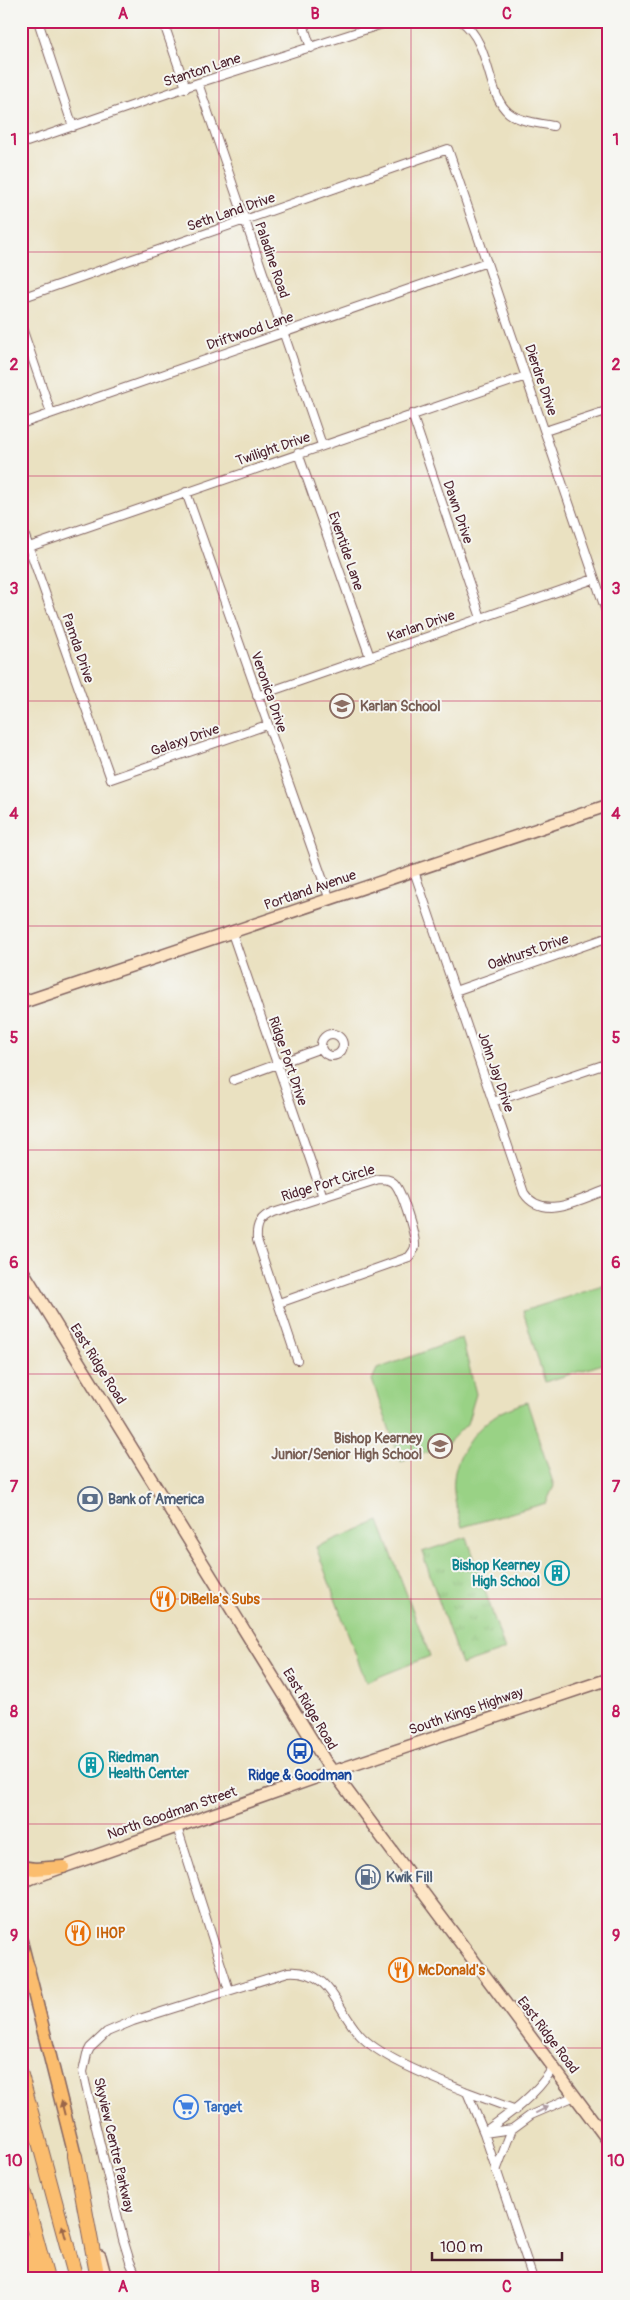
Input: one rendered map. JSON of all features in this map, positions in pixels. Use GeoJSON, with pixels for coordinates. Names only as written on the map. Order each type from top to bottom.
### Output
{"type":"FeatureCollection","features":[{"type":"Feature","properties":{"kind":"highway"},"geometry":{"type":"LineString","coordinates":[[21,1951],[28,1969]]}},
{"type":"Feature","properties":{"kind":"highway"},"geometry":{"type":"LineString","coordinates":[[21,2075],[76,2279]]}},
{"type":"Feature","properties":{"kind":"highway"},"geometry":{"type":"LineString","coordinates":[[75,2156],[98,2279]]}},
{"type":"Feature","properties":{"kind":"highway"},"geometry":{"type":"LineString","coordinates":[[21,2182],[48,2279]]}},
{"type":"Feature","properties":{"kind":"highway"},"geometry":{"type":"LineString","coordinates":[[21,2237],[36,2279]]}},
{"type":"Feature","properties":{"kind":"main road","name":"Portland Avenue"},"geometry":{"type":"LineString","coordinates":[[21,1003],[609,805]]}},
{"type":"Feature","properties":{"kind":"main road","name":"East Ridge Road"},"geometry":{"type":"LineString","coordinates":[[21,1268],[332,1772],[609,2142]]}},
{"type":"Feature","properties":{"kind":"main road","name":"South Kings Highway"},"geometry":{"type":"LineString","coordinates":[[332,1772],[609,1679]]}},
{"type":"Feature","properties":{"kind":"main road","name":"North Goodman Street"},"geometry":{"type":"LineString","coordinates":[[21,1882],[332,1772]]}},
{"type":"Feature","properties":{"kind":"main road"},"geometry":{"type":"LineString","coordinates":[[21,1867],[35,1869],[63,1867]]}},
{"type":"Feature","properties":{"kind":"main road"},"geometry":{"type":"LineString","coordinates":[[21,1941],[106,2279]]}},
{"type":"Feature","properties":{"kind":"street"},"geometry":{"type":"LineString","coordinates":[[38,21],[73,127]]}},
{"type":"Feature","properties":{"kind":"street"},"geometry":{"type":"LineString","coordinates":[[163,21],[186,88]]}},
{"type":"Feature","properties":{"kind":"street"},"geometry":{"type":"LineString","coordinates":[[302,21],[311,48]]}},
{"type":"Feature","properties":{"kind":"street","name":"Stanton Lane"},"geometry":{"type":"LineString","coordinates":[[21,144],[198,83],[392,21]]}},
{"type":"Feature","properties":{"kind":"street"},"geometry":{"type":"LineString","coordinates":[[461,21],[478,38],[505,108],[522,119],[553,126]]}},
{"type":"Feature","properties":{"kind":"street","name":"Paladine Road"},"geometry":{"type":"LineString","coordinates":[[198,83],[322,445]]}},
{"type":"Feature","properties":{"kind":"street","name":"Seth Land Drive"},"geometry":{"type":"LineString","coordinates":[[21,298],[448,149]]}},
{"type":"Feature","properties":{"kind":"street","name":"Dierdre Drive"},"geometry":{"type":"LineString","coordinates":[[448,149],[609,620]]}},
{"type":"Feature","properties":{"kind":"street","name":"Driftwood Lane"},"geometry":{"type":"LineString","coordinates":[[21,424],[487,262]]}},
{"type":"Feature","properties":{"kind":"street"},"geometry":{"type":"LineString","coordinates":[[21,325],[51,413]]}},
{"type":"Feature","properties":{"kind":"street","name":"Twilight Drive"},"geometry":{"type":"LineString","coordinates":[[29,547],[526,376]]}},
{"type":"Feature","properties":{"kind":"street"},"geometry":{"type":"LineString","coordinates":[[545,431],[609,410]]}},
{"type":"Feature","properties":{"kind":"street","name":"Dawn Drive"},"geometry":{"type":"LineString","coordinates":[[412,414],[481,618]]}},
{"type":"Feature","properties":{"kind":"street","name":"Eventide Lane"},"geometry":{"type":"LineString","coordinates":[[298,453],[370,657]]}},
{"type":"Feature","properties":{"kind":"street","name":"Veronica Drive"},"geometry":{"type":"LineString","coordinates":[[186,492],[330,900]]}},
{"type":"Feature","properties":{"kind":"street","name":"Pamda Drive"},"geometry":{"type":"LineString","coordinates":[[21,525],[111,779]]}},
{"type":"Feature","properties":{"kind":"street","name":"Karlan Drive"},"geometry":{"type":"LineString","coordinates":[[257,696],[594,579]]}},
{"type":"Feature","properties":{"kind":"street","name":"Galaxy Drive"},"geometry":{"type":"LineString","coordinates":[[111,779],[267,725]]}},
{"type":"Feature","properties":{"kind":"street","name":"John Jay Drive"},"geometry":{"type":"LineString","coordinates":[[414,872],[522,1188],[529,1200],[542,1208],[556,1207],[609,1189]]}},
{"type":"Feature","properties":{"kind":"street","name":"Ridge Port Drive"},"geometry":{"type":"LineString","coordinates":[[232,933],[323,1197]]}},
{"type":"Feature","properties":{"kind":"street","name":"Oakhurst Drive"},"geometry":{"type":"LineString","coordinates":[[455,990],[609,936]]}},
{"type":"Feature","properties":{"kind":"street"},"geometry":{"type":"LineString","coordinates":[[234,1080],[321,1048]]}},
{"type":"Feature","properties":{"kind":"street"},"geometry":{"type":"LineString","coordinates":[[493,1102],[609,1062]]}},
{"type":"Feature","properties":{"kind":"street","name":"Ridge Port Circle"},"geometry":{"type":"LineString","coordinates":[[380,1179],[391,1180],[400,1193],[415,1239],[414,1250],[409,1257],[399,1262],[279,1303],[257,1240],[258,1225],[267,1215],[323,1197],[380,1179]]}},
{"type":"Feature","properties":{"kind":"street"},"geometry":{"type":"LineString","coordinates":[[279,1303],[297,1360]]}},
{"type":"Feature","properties":{"kind":"street"},"geometry":{"type":"LineString","coordinates":[[177,1827],[229,1990]]}},
{"type":"Feature","properties":{"kind":"street","name":"Skyview Centre Parkway"},"geometry":{"type":"LineString","coordinates":[[138,2279],[130,2262],[123,2239],[84,2072],[87,2054],[99,2039],[112,2030],[288,1972],[307,1974],[316,1978],[335,1995],[353,2028],[364,2040],[387,2055],[467,2092],[516,2110]]}},
{"type":"Feature","properties":{"kind":"street"},"geometry":{"type":"LineString","coordinates":[[484,2133],[516,2110],[544,2082],[554,2068]]}},
{"type":"Feature","properties":{"kind":"street"},"geometry":{"type":"LineString","coordinates":[[467,2092],[484,2133],[533,2279]]}},
{"type":"Feature","properties":{"kind":"street"},"geometry":{"type":"LineString","coordinates":[[484,2133],[512,2129],[531,2115],[575,2096]]}},
{"type":"Feature","properties":{"kind":"street"},"geometry":{"type":"LineString","coordinates":[[496,2171],[512,2129]]}},
{"type":"Feature","properties":{"kind":"green space"},"geometry":{"type":"Polygon","coordinates":[[[609,1284],[609,1362],[545,1382],[523,1311],[609,1284]]]}},
{"type":"Feature","properties":{"kind":"green space"},"geometry":{"type":"Polygon","coordinates":[[[462,1338],[476,1394],[467,1424],[445,1446],[401,1462],[372,1380],[377,1369],[462,1338]]]}},
{"type":"Feature","properties":{"kind":"green space"},"geometry":{"type":"Polygon","coordinates":[[[527,1402],[554,1486],[546,1503],[462,1527],[454,1491],[454,1478],[459,1458],[477,1431],[492,1417],[527,1402]]]}},
{"type":"Feature","properties":{"kind":"green space"},"geometry":{"type":"Polygon","coordinates":[[[379,1521],[430,1656],[366,1682],[316,1547],[379,1521]]]}},
{"type":"Feature","properties":{"kind":"green space"},"geometry":{"type":"Polygon","coordinates":[[[467,1537],[505,1650],[461,1665],[422,1552],[467,1537]]]}},
{"type":"Feature","properties":{"kind":"place","name":"Karlan School"},"geometry":{"type":"Point","coordinates":[342,706]}},
{"type":"Feature","properties":{"kind":"place","name":"Bishop Kearney Junior/Senior High School"},"geometry":{"type":"Point","coordinates":[440,1446]}},
{"type":"Feature","properties":{"kind":"place","name":"Bank of America"},"geometry":{"type":"Point","coordinates":[90,1499]}},
{"type":"Feature","properties":{"kind":"place","name":"Bishop Kearney High School"},"geometry":{"type":"Point","coordinates":[557,1573]}},
{"type":"Feature","properties":{"kind":"place","name":"DiBella's Subs"},"geometry":{"type":"Point","coordinates":[163,1599]}},
{"type":"Feature","properties":{"kind":"place","name":"Ridge & Goodman"},"geometry":{"type":"Point","coordinates":[300,1751]}},
{"type":"Feature","properties":{"kind":"place","name":"Riedman Health Center"},"geometry":{"type":"Point","coordinates":[91,1765]}},
{"type":"Feature","properties":{"kind":"place","name":"Kwik Fill"},"geometry":{"type":"Point","coordinates":[368,1877]}},
{"type":"Feature","properties":{"kind":"place","name":"IHOP"},"geometry":{"type":"Point","coordinates":[78,1933]}},
{"type":"Feature","properties":{"kind":"place","name":"McDonald's"},"geometry":{"type":"Point","coordinates":[401,1970]}},
{"type":"Feature","properties":{"kind":"place","name":"Target"},"geometry":{"type":"Point","coordinates":[186,2107]}}]}
